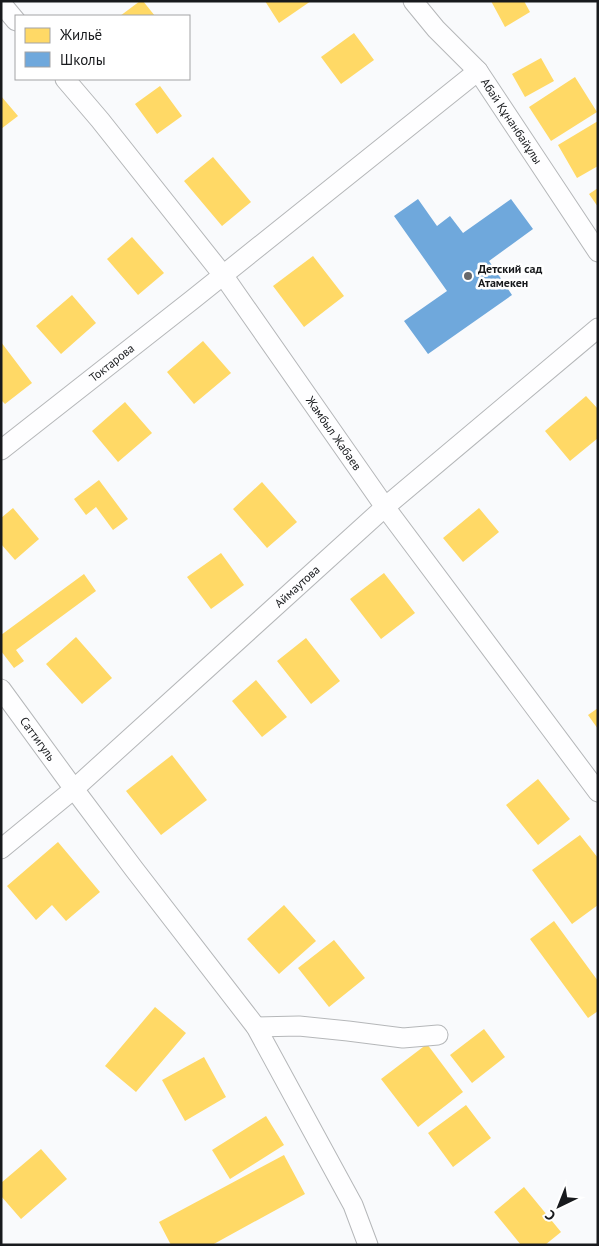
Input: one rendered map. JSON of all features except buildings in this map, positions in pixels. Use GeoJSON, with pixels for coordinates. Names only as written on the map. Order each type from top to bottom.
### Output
{"type":"FeatureCollection","features":[{"type":"Feature","properties":{"kind":"street","name":"Абай Құнанбайұлы"},"geometry":{"type":"LineString","coordinates":[[413,1],[436,29],[478,71],[598,252]]}},
{"type":"Feature","properties":{"kind":"street"},"geometry":{"type":"LineString","coordinates":[[1,3],[15,20]]}},
{"type":"Feature","properties":{"kind":"street","name":"Токтарова"},"geometry":{"type":"LineString","coordinates":[[1,450],[478,71]]}},
{"type":"Feature","properties":{"kind":"street","name":"Жамбыл Жабаев"},"geometry":{"type":"LineString","coordinates":[[66,80],[223,275],[385,507],[598,792]]}},
{"type":"Feature","properties":{"kind":"street","name":"Аймаутова"},"geometry":{"type":"LineString","coordinates":[[1,849],[74,789],[385,507],[598,328]]}},
{"type":"Feature","properties":{"kind":"street","name":"Саттигуль"},"geometry":{"type":"LineString","coordinates":[[1,689],[74,789],[256,1027],[352,1205],[368,1245]]}},
{"type":"Feature","properties":{"kind":"street"},"geometry":{"type":"LineString","coordinates":[[256,1027],[299,1026],[403,1038],[438,1035]]}},
{"type":"Feature","properties":{"kind":"place","name":"Детский сад Атамекен"},"geometry":{"type":"Point","coordinates":[468,276]}}]}
